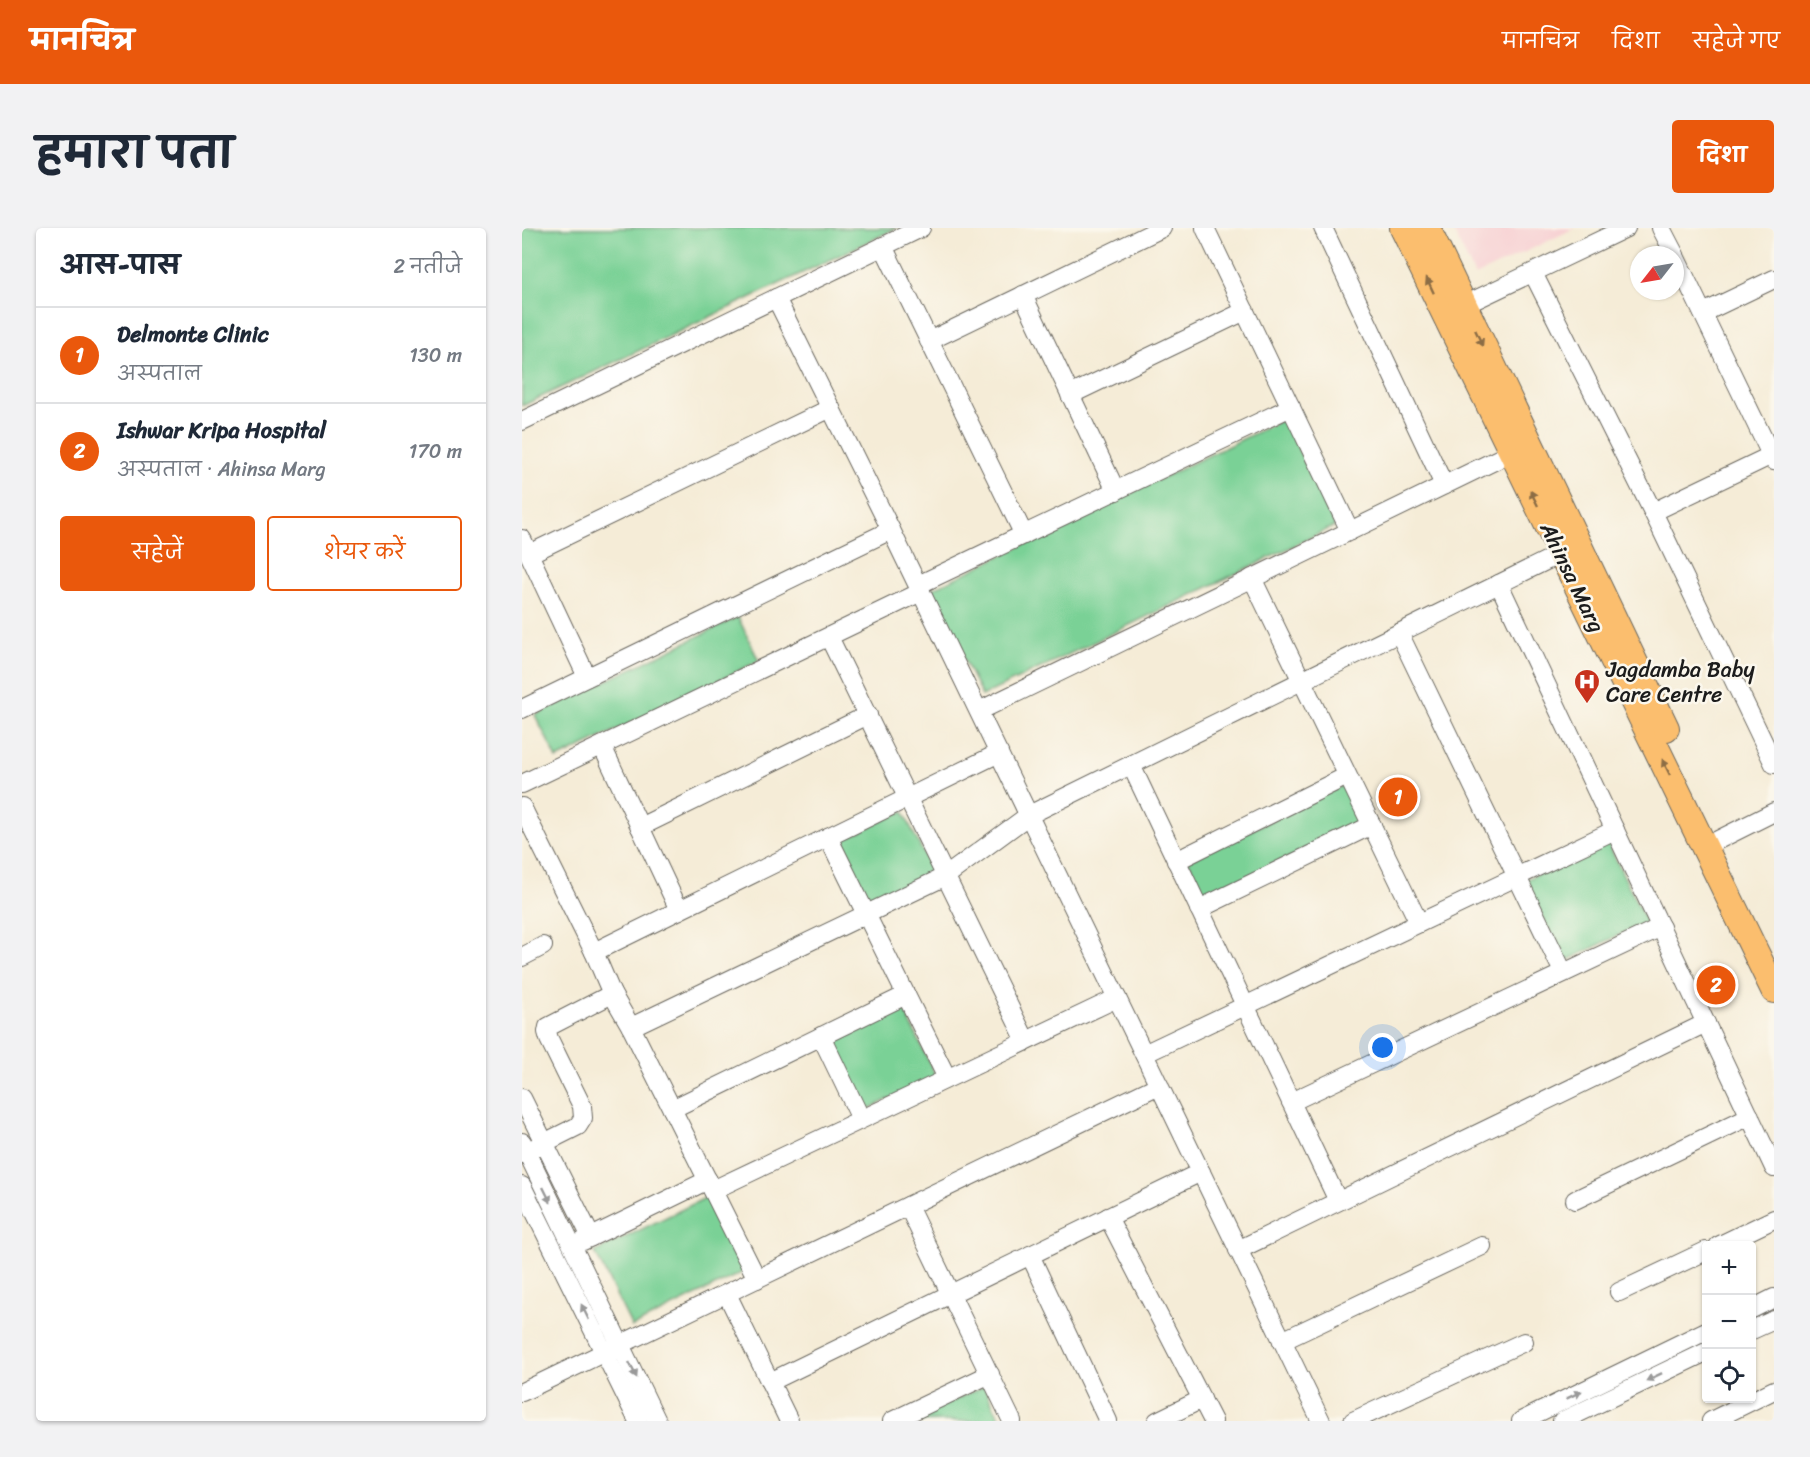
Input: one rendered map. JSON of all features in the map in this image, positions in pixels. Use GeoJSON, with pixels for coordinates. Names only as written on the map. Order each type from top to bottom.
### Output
{"type":"FeatureCollection","features":[{"type":"Feature","properties":{"kind":"highway","name":"Ahinsa Marg"},"geometry":{"type":"LineString","coordinates":[[1403,228],[1454,310],[1712,843],[1774,990]]}},
{"type":"Feature","properties":{"kind":"highway","name":"Ahinsa Marg"},"geometry":{"type":"LineString","coordinates":[[1427,228],[1454,310]]}},
{"type":"Feature","properties":{"kind":"highway","name":"Ahinsa Marg"},"geometry":{"type":"LineString","coordinates":[[1712,843],[1774,952]]}},
{"type":"Feature","properties":{"kind":"street"},"geometry":{"type":"LineString","coordinates":[[522,421],[921,228]]}},
{"type":"Feature","properties":{"kind":"street"},"geometry":{"type":"LineString","coordinates":[[929,341],[1162,228]]}},
{"type":"Feature","properties":{"kind":"street"},"geometry":{"type":"LineString","coordinates":[[1205,228],[1350,531]]}},
{"type":"Feature","properties":{"kind":"street"},"geometry":{"type":"LineString","coordinates":[[1323,228],[1444,485]]}},
{"type":"Feature","properties":{"kind":"street"},"geometry":{"type":"LineString","coordinates":[[1454,310],[1626,228]]}},
{"type":"Feature","properties":{"kind":"street"},"geometry":{"type":"LineString","coordinates":[[1661,228],[1670,246]]}},
{"type":"Feature","properties":{"kind":"street"},"geometry":{"type":"LineString","coordinates":[[883,246],[1024,535]]}},
{"type":"Feature","properties":{"kind":"street"},"geometry":{"type":"LineString","coordinates":[[1533,273],[1653,512],[1774,764]]}},
{"type":"Feature","properties":{"kind":"street"},"geometry":{"type":"LineString","coordinates":[[1653,512],[1773,457],[1684,274]]}},
{"type":"Feature","properties":{"kind":"street"},"geometry":{"type":"LineString","coordinates":[[1703,313],[1774,279]]}},
{"type":"Feature","properties":{"kind":"street"},"geometry":{"type":"LineString","coordinates":[[1023,295],[1116,490]]}},
{"type":"Feature","properties":{"kind":"street"},"geometry":{"type":"LineString","coordinates":[[776,298],[920,589],[1321,1421]]}},
{"type":"Feature","properties":{"kind":"street"},"geometry":{"type":"LineString","coordinates":[[1070,395],[1245,311]]}},
{"type":"Feature","properties":{"kind":"street"},"geometry":{"type":"LineString","coordinates":[[522,784],[829,636],[1024,535],[1291,407]]}},
{"type":"Feature","properties":{"kind":"street"},"geometry":{"type":"LineString","coordinates":[[587,677],[526,547],[831,408]]}},
{"type":"Feature","properties":{"kind":"street"},"geometry":{"type":"LineString","coordinates":[[979,711],[1521,448]]}},
{"type":"Feature","properties":{"kind":"street"},"geometry":{"type":"LineString","coordinates":[[522,709],[891,530]]}},
{"type":"Feature","properties":{"kind":"street"},"geometry":{"type":"LineString","coordinates":[[632,1027],[946,876],[1029,815],[1570,549]]}},
{"type":"Feature","properties":{"kind":"street"},"geometry":{"type":"LineString","coordinates":[[1252,578],[1419,923]]}},
{"type":"Feature","properties":{"kind":"street"},"geometry":{"type":"LineString","coordinates":[[1499,584],[1774,1168]]}},
{"type":"Feature","properties":{"kind":"street"},"geometry":{"type":"LineString","coordinates":[[1399,633],[1563,972]]}},
{"type":"Feature","properties":{"kind":"street"},"geometry":{"type":"LineString","coordinates":[[829,636],[1026,1041]]}},
{"type":"Feature","properties":{"kind":"street"},"geometry":{"type":"LineString","coordinates":[[640,828],[868,715]]}},
{"type":"Feature","properties":{"kind":"street"},"geometry":{"type":"LineString","coordinates":[[602,746],[679,910]]}},
{"type":"Feature","properties":{"kind":"street"},"geometry":{"type":"LineString","coordinates":[[594,952],[999,753]]}},
{"type":"Feature","properties":{"kind":"street"},"geometry":{"type":"LineString","coordinates":[[1131,765],[1338,1201]]}},
{"type":"Feature","properties":{"kind":"street"},"geometry":{"type":"LineString","coordinates":[[1176,861],[1347,776]]}},
{"type":"Feature","properties":{"kind":"street"},"geometry":{"type":"LineString","coordinates":[[522,807],[594,952],[612,994],[632,1027],[757,1279]]}},
{"type":"Feature","properties":{"kind":"street"},"geometry":{"type":"LineString","coordinates":[[1712,843],[1774,812]]}},
{"type":"Feature","properties":{"kind":"street"},"geometry":{"type":"LineString","coordinates":[[1199,909],[1372,825]]}},
{"type":"Feature","properties":{"kind":"street"},"geometry":{"type":"LineString","coordinates":[[1144,1054],[1615,830]]}},
{"type":"Feature","properties":{"kind":"street"},"geometry":{"type":"LineString","coordinates":[[828,837],[947,1078]]}},
{"type":"Feature","properties":{"kind":"street"},"geometry":{"type":"LineString","coordinates":[[1291,1102],[1660,927]]}},
{"type":"Feature","properties":{"kind":"street"},"geometry":{"type":"LineString","coordinates":[[522,957],[543,946]]}},
{"type":"Feature","properties":{"kind":"street"},"geometry":{"type":"LineString","coordinates":[[612,994],[548,1027],[549,1039],[582,1106],[583,1118],[578,1126],[544,1144],[524,1149],[573,1246],[638,1421]]}},
{"type":"Feature","properties":{"kind":"street"},"geometry":{"type":"LineString","coordinates":[[672,1109],[906,995]]}},
{"type":"Feature","properties":{"kind":"street"},"geometry":{"type":"LineString","coordinates":[[573,1246],[861,1119],[1117,998]]}},
{"type":"Feature","properties":{"kind":"street"},"geometry":{"type":"LineString","coordinates":[[1238,1250],[1706,1023]]}},
{"type":"Feature","properties":{"kind":"street"},"geometry":{"type":"LineString","coordinates":[[821,1036],[861,1119]]}},
{"type":"Feature","properties":{"kind":"street"},"geometry":{"type":"LineString","coordinates":[[522,1392],[1159,1085]]}},
{"type":"Feature","properties":{"kind":"street"},"geometry":{"type":"LineString","coordinates":[[522,1098],[591,1237]]}},
{"type":"Feature","properties":{"kind":"street"},"geometry":{"type":"LineString","coordinates":[[1575,1200],[1750,1116]]}},
{"type":"Feature","properties":{"kind":"street"},"geometry":{"type":"LineString","coordinates":[[770,1382],[1201,1172]]}},
{"type":"Feature","properties":{"kind":"street"},"geometry":{"type":"LineString","coordinates":[[522,1186],[613,1349],[657,1421]]}},
{"type":"Feature","properties":{"kind":"street"},"geometry":{"type":"LineString","coordinates":[[908,1206],[1012,1421]]}},
{"type":"Feature","properties":{"kind":"street"},"geometry":{"type":"LineString","coordinates":[[1108,1217],[1213,1421]]}},
{"type":"Feature","properties":{"kind":"street"},"geometry":{"type":"LineString","coordinates":[[1727,1241],[1774,1219]]}},
{"type":"Feature","properties":{"kind":"street"},"geometry":{"type":"LineString","coordinates":[[1282,1341],[1482,1246]]}},
{"type":"Feature","properties":{"kind":"street"},"geometry":{"type":"LineString","coordinates":[[1619,1292],[1702,1253]]}},
{"type":"Feature","properties":{"kind":"street"},"geometry":{"type":"LineString","coordinates":[[1030,1255],[1108,1421]]}},
{"type":"Feature","properties":{"kind":"street"},"geometry":{"type":"LineString","coordinates":[[727,1294],[789,1421]]}},
{"type":"Feature","properties":{"kind":"street"},"geometry":{"type":"LineString","coordinates":[[1756,1307],[1774,1298]]}},
{"type":"Feature","properties":{"kind":"street"},"geometry":{"type":"LineString","coordinates":[[1756,1328],[1774,1320]]}},
{"type":"Feature","properties":{"kind":"street"},"geometry":{"type":"LineString","coordinates":[[1521,1421],[1702,1335]]}},
{"type":"Feature","properties":{"kind":"street"},"geometry":{"type":"LineString","coordinates":[[1353,1421],[1524,1342]]}},
{"type":"Feature","properties":{"kind":"street"},"geometry":{"type":"LineString","coordinates":[[1562,1421],[1702,1354]]}},
{"type":"Feature","properties":{"kind":"street"},"geometry":{"type":"LineString","coordinates":[[892,1421],[990,1374]]}},
{"type":"Feature","properties":{"kind":"street"},"geometry":{"type":"LineString","coordinates":[[1711,1421],[1741,1409],[1774,1390]]}},
{"type":"Feature","properties":{"kind":"street"},"geometry":{"type":"LineString","coordinates":[[1157,1421],[1202,1399]]}},
{"type":"Feature","properties":{"kind":"shaded area"},"geometry":{"type":"Polygon","coordinates":[[[1452,228],[1575,228],[1475,276],[1452,228]]]}},
{"type":"Feature","properties":{"kind":"green space"},"geometry":{"type":"Polygon","coordinates":[[[522,228],[897,228],[522,406],[522,228]]]}},
{"type":"Feature","properties":{"kind":"green space"},"geometry":{"type":"Polygon","coordinates":[[[1284,419],[1335,526],[982,696],[930,590],[1284,419]]]}},
{"type":"Feature","properties":{"kind":"green space"},"geometry":{"type":"Polygon","coordinates":[[[738,617],[759,661],[557,759],[535,715],[738,617]]]}},
{"type":"Feature","properties":{"kind":"green space"},"geometry":{"type":"Polygon","coordinates":[[[1346,784],[1364,822],[1206,898],[1188,860],[1346,784]]]}},
{"type":"Feature","properties":{"kind":"green space"},"geometry":{"type":"Polygon","coordinates":[[[903,811],[933,873],[869,904],[838,842],[903,811]]]}},
{"type":"Feature","properties":{"kind":"green space"},"geometry":{"type":"Polygon","coordinates":[[[1607,841],[1646,922],[1564,962],[1525,880],[1607,841]]]}},
{"type":"Feature","properties":{"kind":"green space"},"geometry":{"type":"Polygon","coordinates":[[[903,1007],[936,1077],[864,1111],[831,1041],[903,1007]]]}},
{"type":"Feature","properties":{"kind":"green space"},"geometry":{"type":"Polygon","coordinates":[[[709,1196],[745,1271],[632,1327],[595,1252],[709,1196]]]}},
{"type":"Feature","properties":{"kind":"green space"},"geometry":{"type":"Polygon","coordinates":[[[984,1386],[1001,1421],[911,1421],[984,1386]]]}},
{"type":"Feature","properties":{"kind":"place","name":"Jagdamba Baby Care Centre"},"geometry":{"type":"Point","coordinates":[1587,705]}},
{"type":"Feature","properties":{"kind":"place","name":"Delmonte Clinic"},"geometry":{"type":"Point","coordinates":[1398,797]}},
{"type":"Feature","properties":{"kind":"place","name":"Ishwar Kripa Hospital"},"geometry":{"type":"Point","coordinates":[1716,985]}}]}
